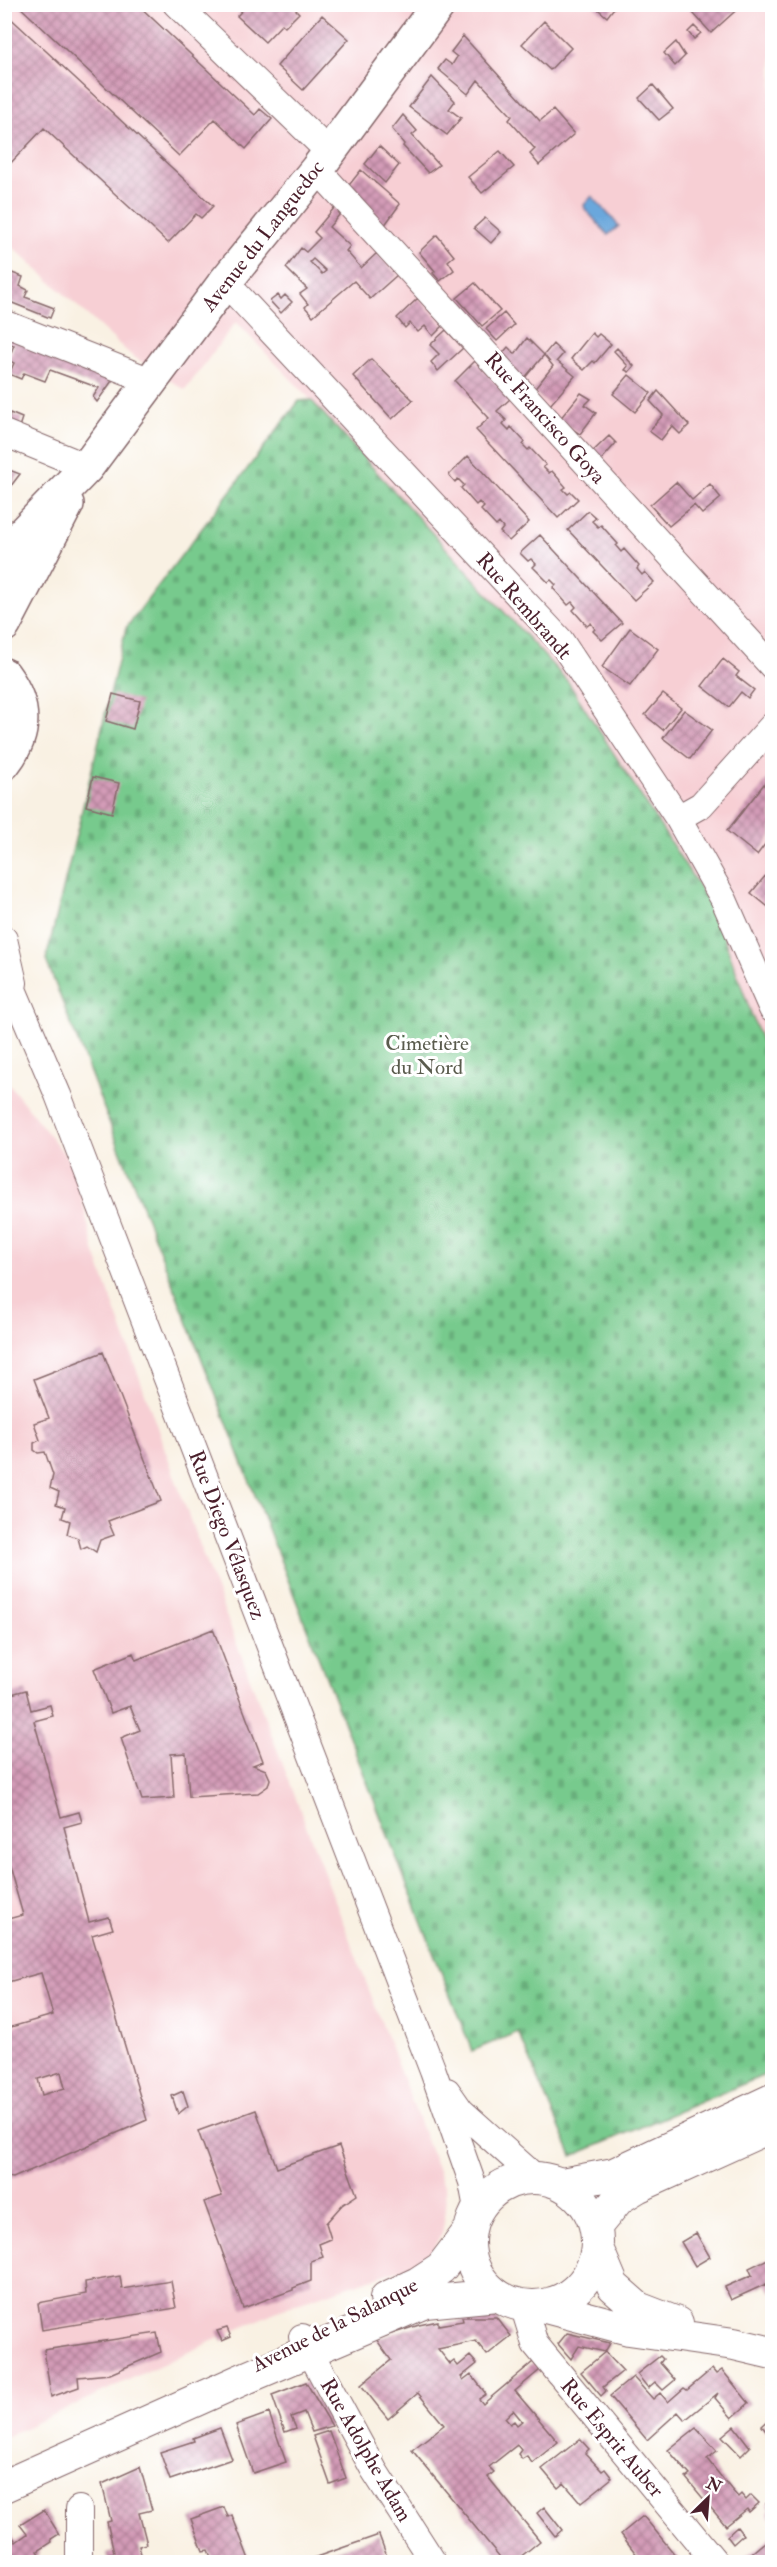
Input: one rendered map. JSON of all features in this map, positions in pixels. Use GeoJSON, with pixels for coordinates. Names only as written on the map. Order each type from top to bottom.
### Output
{"type":"FeatureCollection","features":[{"type":"Feature","properties":{"kind":"main road","name":"Avenue du Languedoc"},"geometry":{"type":"LineString","coordinates":[[4,567],[25,531],[87,467],[225,282],[323,161],[439,4]]}},
{"type":"Feature","properties":{"kind":"main road","name":"Avenue du Languedoc"},"geometry":{"type":"LineString","coordinates":[[4,625],[87,467]]}},
{"type":"Feature","properties":{"kind":"main road"},"geometry":{"type":"LineString","coordinates":[[4,764],[14,751],[20,735],[22,714],[17,694],[5,675]]}},
{"type":"Feature","properties":{"kind":"street","name":"Rue Francisco Goya"},"geometry":{"type":"LineString","coordinates":[[176,4],[323,161],[772,666]]}},
{"type":"Feature","properties":{"kind":"street","name":"Rue Rembrandt"},"geometry":{"type":"LineString","coordinates":[[225,282],[560,640],[678,818],[724,900],[772,1009]]}},
{"type":"Feature","properties":{"kind":"street"},"geometry":{"type":"LineString","coordinates":[[4,323],[151,381]]}},
{"type":"Feature","properties":{"kind":"street"},"geometry":{"type":"LineString","coordinates":[[4,433],[87,467]]}},
{"type":"Feature","properties":{"kind":"street"},"geometry":{"type":"LineString","coordinates":[[678,818],[701,806],[772,726]]}},
{"type":"Feature","properties":{"kind":"street","name":"Rue Diego Vélasquez"},"geometry":{"type":"LineString","coordinates":[[4,939],[17,1001]]}},
{"type":"Feature","properties":{"kind":"street","name":"Rue Diego Vélasquez"},"geometry":{"type":"LineString","coordinates":[[4,968],[58,1095],[433,2071],[472,2182],[473,2220]]}},
{"type":"Feature","properties":{"kind":"street","name":"Rue Diego Vélasquez"},"geometry":{"type":"LineString","coordinates":[[433,2071],[461,2111],[549,2181]]}},
{"type":"Feature","properties":{"kind":"street"},"geometry":{"type":"LineString","coordinates":[[772,2100],[614,2174],[549,2181],[518,2179],[502,2185],[488,2196],[473,2220],[469,2249],[474,2267],[484,2283],[521,2302],[562,2299],[580,2287],[592,2269],[597,2237],[619,2198],[637,2187],[772,2126]]}},
{"type":"Feature","properties":{"kind":"street"},"geometry":{"type":"LineString","coordinates":[[549,2181],[577,2195],[589,2209],[597,2237]]}},
{"type":"Feature","properties":{"kind":"street","name":"Avenue de la Salanque"},"geometry":{"type":"LineString","coordinates":[[4,2486],[187,2405],[418,2283],[441,2268],[473,2220]]}},
{"type":"Feature","properties":{"kind":"street","name":"Avenue de la Salanque"},"geometry":{"type":"LineString","coordinates":[[597,2237],[613,2286],[638,2308],[734,2344]]}},
{"type":"Feature","properties":{"kind":"street","name":"Avenue de la Salanque"},"geometry":{"type":"LineString","coordinates":[[305,2344],[425,2301],[521,2302],[629,2330],[734,2344],[772,2353]]}},
{"type":"Feature","properties":{"kind":"street","name":"Rue Esprit Auber"},"geometry":{"type":"LineString","coordinates":[[521,2302],[535,2344],[715,2562]]}},
{"type":"Feature","properties":{"kind":"street","name":"Rue Adolphe Adam"},"geometry":{"type":"LineString","coordinates":[[305,2344],[374,2470],[432,2562]]}},
{"type":"Feature","properties":{"kind":"street"},"geometry":{"type":"LineString","coordinates":[[79,2510],[79,2562]]}},
{"type":"Feature","properties":{"kind":"shaded area"},"geometry":{"type":"Polygon","coordinates":[[[4,5],[772,5],[772,1071],[714,910],[568,682],[311,400],[236,322],[185,390],[131,355],[5,240],[4,5]]]}},
{"type":"Feature","properties":{"kind":"shaded area"},"geometry":{"type":"Polygon","coordinates":[[[4,1078],[74,1166],[94,1250],[199,1545],[445,2189],[446,2209],[442,2234],[431,2251],[408,2267],[288,2306],[5,2437],[4,1078]]]}},
{"type":"Feature","properties":{"kind":"green space","name":"Cimetière du Nord"},"geometry":{"type":"Polygon","coordinates":[[[311,400],[568,682],[714,910],[772,1071],[772,2072],[572,2156],[518,2032],[472,2051],[46,960],[126,628],[299,401],[311,400]]]}},
{"type":"Feature","properties":{"kind":"water"},"geometry":{"type":"Polygon","coordinates":[[[592,196],[619,226],[608,235],[585,209],[584,205],[592,196]]]}},
{"type":"Feature","properties":{"kind":"building"},"geometry":{"type":"Polygon","coordinates":[[[17,4],[137,4],[255,115],[260,109],[272,119],[246,149],[215,119],[179,156],[17,4]]]}},
{"type":"Feature","properties":{"kind":"building"},"geometry":{"type":"Polygon","coordinates":[[[248,4],[285,4],[287,7],[291,5],[299,13],[285,27],[282,24],[265,42],[237,16],[248,4]]]}},
{"type":"Feature","properties":{"kind":"building"},"geometry":{"type":"Polygon","coordinates":[[[592,4],[617,4],[607,17],[592,4]]]}},
{"type":"Feature","properties":{"kind":"building"},"geometry":{"type":"Polygon","coordinates":[[[685,4],[743,4],[711,33],[685,4]]]}},
{"type":"Feature","properties":{"kind":"building"},"geometry":{"type":"Polygon","coordinates":[[[4,12],[213,206],[201,218],[196,214],[168,243],[44,128],[4,170],[4,12]]]}},
{"type":"Feature","properties":{"kind":"building"},"geometry":{"type":"Polygon","coordinates":[[[322,15],[349,39],[303,90],[277,66],[322,15]]]}},
{"type":"Feature","properties":{"kind":"building"},"geometry":{"type":"Polygon","coordinates":[[[544,21],[571,48],[550,70],[522,44],[544,21]]]}},
{"type":"Feature","properties":{"kind":"building"},"geometry":{"type":"Polygon","coordinates":[[[694,26],[701,33],[694,39],[688,32],[694,26]]]}},
{"type":"Feature","properties":{"kind":"building"},"geometry":{"type":"Polygon","coordinates":[[[463,36],[540,121],[553,110],[574,134],[539,165],[530,154],[535,149],[509,120],[512,116],[478,80],[468,94],[438,69],[445,60],[452,65],[457,57],[451,52],[463,36]]]}},
{"type":"Feature","properties":{"kind":"building"},"geometry":{"type":"Polygon","coordinates":[[[676,42],[685,56],[675,66],[664,53],[676,42]]]}},
{"type":"Feature","properties":{"kind":"building"},"geometry":{"type":"Polygon","coordinates":[[[432,77],[455,101],[449,109],[461,118],[447,135],[409,107],[432,77]]]}},
{"type":"Feature","properties":{"kind":"building"},"geometry":{"type":"Polygon","coordinates":[[[653,85],[673,109],[659,120],[639,98],[653,85]]]}},
{"type":"Feature","properties":{"kind":"building"},"geometry":{"type":"Polygon","coordinates":[[[403,115],[417,131],[412,135],[439,165],[428,173],[403,146],[404,144],[392,129],[403,115]]]}},
{"type":"Feature","properties":{"kind":"building"},"geometry":{"type":"Polygon","coordinates":[[[379,146],[399,165],[385,183],[365,164],[379,146]]]}},
{"type":"Feature","properties":{"kind":"building"},"geometry":{"type":"Polygon","coordinates":[[[500,151],[514,167],[482,193],[468,177],[500,151]]]}},
{"type":"Feature","properties":{"kind":"building"},"geometry":{"type":"Polygon","coordinates":[[[361,170],[400,204],[384,226],[346,189],[361,170]]]}},
{"type":"Feature","properties":{"kind":"building"},"geometry":{"type":"Polygon","coordinates":[[[335,207],[340,214],[329,227],[350,246],[346,251],[361,268],[377,253],[397,275],[370,299],[354,281],[313,316],[305,307],[308,304],[300,294],[307,289],[286,268],[301,248],[306,252],[320,238],[314,232],[335,207]],[[313,259],[310,262],[322,274],[326,271],[313,259]]]}},
{"type":"Feature","properties":{"kind":"building"},"geometry":{"type":"Polygon","coordinates":[[[485,218],[501,232],[491,243],[474,228],[485,218]]]}},
{"type":"Feature","properties":{"kind":"building"},"geometry":{"type":"Polygon","coordinates":[[[437,235],[454,256],[448,261],[454,270],[440,281],[433,273],[435,271],[419,252],[437,235]]]}},
{"type":"Feature","properties":{"kind":"building"},"geometry":{"type":"Polygon","coordinates":[[[4,270],[23,277],[20,286],[28,290],[25,297],[54,308],[50,318],[10,302],[11,300],[4,297],[4,270]]]}},
{"type":"Feature","properties":{"kind":"building"},"geometry":{"type":"Polygon","coordinates":[[[475,283],[500,311],[482,326],[457,298],[475,283]]]}},
{"type":"Feature","properties":{"kind":"building"},"geometry":{"type":"Polygon","coordinates":[[[278,295],[281,299],[285,295],[292,302],[281,313],[270,301],[278,295]]]}},
{"type":"Feature","properties":{"kind":"building"},"geometry":{"type":"Polygon","coordinates":[[[418,298],[443,326],[433,336],[425,326],[418,332],[410,323],[405,328],[397,318],[418,298]]]}},
{"type":"Feature","properties":{"kind":"building"},"geometry":{"type":"Polygon","coordinates":[[[504,313],[514,325],[497,341],[486,329],[504,313]]]}},
{"type":"Feature","properties":{"kind":"building"},"geometry":{"type":"Polygon","coordinates":[[[446,330],[463,348],[438,371],[431,362],[439,354],[430,345],[446,330]]]}},
{"type":"Feature","properties":{"kind":"building"},"geometry":{"type":"Polygon","coordinates":[[[592,333],[596,337],[599,334],[611,344],[595,363],[593,361],[584,370],[571,359],[592,333]]]}},
{"type":"Feature","properties":{"kind":"building"},"geometry":{"type":"Polygon","coordinates":[[[4,334],[114,378],[97,402],[93,397],[99,388],[50,370],[45,381],[24,373],[21,379],[9,374],[14,363],[8,360],[14,345],[4,342],[4,334]]]}},
{"type":"Feature","properties":{"kind":"building"},"geometry":{"type":"Polygon","coordinates":[[[527,338],[544,355],[523,380],[497,360],[508,347],[515,354],[527,338]]]}},
{"type":"Feature","properties":{"kind":"building"},"geometry":{"type":"Polygon","coordinates":[[[553,344],[563,354],[557,361],[575,376],[550,405],[533,391],[553,366],[544,355],[553,344]]]}},
{"type":"Feature","properties":{"kind":"building"},"geometry":{"type":"Polygon","coordinates":[[[617,348],[634,366],[629,372],[625,370],[628,366],[614,351],[617,348]]]}},
{"type":"Feature","properties":{"kind":"building"},"geometry":{"type":"Polygon","coordinates":[[[371,359],[413,400],[392,419],[353,376],[371,359]]]}},
{"type":"Feature","properties":{"kind":"building"},"geometry":{"type":"Polygon","coordinates":[[[475,361],[510,399],[497,411],[506,420],[503,424],[509,430],[511,427],[525,442],[523,445],[528,450],[530,448],[546,465],[543,467],[549,473],[552,471],[566,487],[563,489],[568,494],[571,492],[578,499],[558,518],[476,430],[489,418],[455,381],[475,361]]]}},
{"type":"Feature","properties":{"kind":"building"},"geometry":{"type":"Polygon","coordinates":[[[629,375],[651,393],[635,412],[613,394],[629,375]]]}},
{"type":"Feature","properties":{"kind":"building"},"geometry":{"type":"Polygon","coordinates":[[[658,391],[689,425],[680,434],[672,426],[661,440],[649,431],[663,415],[650,401],[658,391]]]}},
{"type":"Feature","properties":{"kind":"building"},"geometry":{"type":"Polygon","coordinates":[[[581,393],[591,399],[585,405],[596,413],[580,434],[559,420],[581,393]]]}},
{"type":"Feature","properties":{"kind":"building"},"geometry":{"type":"Polygon","coordinates":[[[10,413],[22,418],[19,427],[4,422],[4,414],[9,416],[10,413]]]}},
{"type":"Feature","properties":{"kind":"building"},"geometry":{"type":"Polygon","coordinates":[[[609,436],[616,443],[596,466],[587,457],[609,436]]]}},
{"type":"Feature","properties":{"kind":"building"},"geometry":{"type":"Polygon","coordinates":[[[468,456],[529,522],[509,541],[500,532],[503,528],[499,523],[496,526],[481,510],[484,507],[479,502],[476,505],[461,488],[464,485],[458,479],[455,482],[449,475],[468,456]]]}},
{"type":"Feature","properties":{"kind":"building"},"geometry":{"type":"Polygon","coordinates":[[[4,468],[20,474],[4,495],[4,468]]]}},
{"type":"Feature","properties":{"kind":"building"},"geometry":{"type":"Polygon","coordinates":[[[676,482],[692,500],[710,484],[721,498],[702,514],[694,505],[669,526],[650,505],[676,482]]]}},
{"type":"Feature","properties":{"kind":"building"},"geometry":{"type":"Polygon","coordinates":[[[588,511],[596,518],[592,521],[598,527],[601,525],[618,544],[616,546],[621,552],[624,549],[639,566],[637,569],[642,575],[645,572],[654,582],[634,600],[568,530],[588,511]]]}},
{"type":"Feature","properties":{"kind":"building"},"geometry":{"type":"Polygon","coordinates":[[[540,535],[622,623],[602,640],[593,631],[595,629],[591,623],[587,626],[573,610],[576,607],[572,602],[568,605],[553,588],[556,585],[551,580],[548,582],[533,567],[536,564],[531,559],[528,561],[520,553],[540,535]]]}},
{"type":"Feature","properties":{"kind":"building"},"geometry":{"type":"Polygon","coordinates":[[[630,628],[658,649],[630,686],[602,667],[630,628]]]}},
{"type":"Feature","properties":{"kind":"building"},"geometry":{"type":"Polygon","coordinates":[[[723,659],[739,672],[736,676],[754,690],[748,698],[741,692],[729,707],[702,686],[723,659]]]}},
{"type":"Feature","properties":{"kind":"building"},"geometry":{"type":"Polygon","coordinates":[[[113,694],[140,701],[133,729],[106,721],[113,694]]]}},
{"type":"Feature","properties":{"kind":"building"},"geometry":{"type":"Polygon","coordinates":[[[663,694],[681,708],[663,730],[645,715],[663,694]]]}},
{"type":"Feature","properties":{"kind":"building"},"geometry":{"type":"Polygon","coordinates":[[[684,710],[712,730],[690,759],[663,738],[684,710]]]}},
{"type":"Feature","properties":{"kind":"building"},"geometry":{"type":"Polygon","coordinates":[[[772,774],[772,835],[757,855],[727,831],[772,774]]]}},
{"type":"Feature","properties":{"kind":"building"},"geometry":{"type":"Polygon","coordinates":[[[93,777],[119,783],[112,813],[86,806],[93,777]]]}},
{"type":"Feature","properties":{"kind":"building"},"geometry":{"type":"Polygon","coordinates":[[[772,868],[772,910],[751,893],[772,868]]]}},
{"type":"Feature","properties":{"kind":"building"},"geometry":{"type":"Polygon","coordinates":[[[103,1352],[161,1501],[108,1521],[114,1535],[100,1540],[96,1552],[87,1546],[81,1549],[78,1538],[67,1534],[70,1521],[62,1518],[65,1507],[56,1504],[59,1492],[50,1488],[53,1475],[45,1452],[38,1453],[34,1450],[34,1443],[40,1440],[34,1423],[49,1418],[34,1379],[103,1352]]]}},
{"type":"Feature","properties":{"kind":"building"},"geometry":{"type":"Polygon","coordinates":[[[213,1629],[263,1761],[253,1765],[266,1770],[270,1779],[268,1786],[258,1793],[189,1797],[186,1753],[171,1754],[174,1798],[142,1800],[121,1738],[140,1730],[130,1706],[111,1713],[94,1669],[133,1653],[136,1660],[213,1629]]]}},
{"type":"Feature","properties":{"kind":"building"},"geometry":{"type":"Polygon","coordinates":[[[26,1690],[31,1710],[50,1705],[53,1716],[34,1721],[61,1817],[79,1812],[82,1822],[64,1827],[89,1922],[109,1917],[113,1929],[92,1935],[147,2120],[13,2178],[4,2176],[4,2029],[53,2015],[41,1973],[4,1983],[4,1920],[23,1915],[9,1866],[4,1867],[4,1696],[26,1690]],[[61,2072],[38,2079],[42,2095],[65,2088],[61,2072]]]}},
{"type":"Feature","properties":{"kind":"building"},"geometry":{"type":"Polygon","coordinates":[[[183,2091],[188,2106],[178,2114],[172,2096],[183,2091]]]}},
{"type":"Feature","properties":{"kind":"building"},"geometry":{"type":"Polygon","coordinates":[[[256,2110],[277,2168],[339,2146],[357,2195],[342,2205],[326,2223],[331,2239],[319,2244],[323,2257],[311,2261],[311,2281],[243,2308],[204,2202],[222,2196],[198,2131],[256,2110]]]}},
{"type":"Feature","properties":{"kind":"building"},"geometry":{"type":"Polygon","coordinates":[[[696,2233],[710,2257],[695,2266],[681,2242],[696,2233]]]}},
{"type":"Feature","properties":{"kind":"building"},"geometry":{"type":"Polygon","coordinates":[[[772,2257],[772,2292],[766,2284],[731,2300],[725,2287],[752,2275],[749,2268],[772,2257]]]}},
{"type":"Feature","properties":{"kind":"building"},"geometry":{"type":"Polygon","coordinates":[[[120,2276],[122,2289],[171,2281],[176,2308],[42,2330],[38,2303],[86,2294],[85,2282],[120,2276]]]}},
{"type":"Feature","properties":{"kind":"building"},"geometry":{"type":"Polygon","coordinates":[[[462,2317],[496,2317],[511,2336],[487,2355],[476,2341],[438,2349],[450,2364],[454,2361],[458,2366],[470,2356],[477,2364],[461,2377],[463,2380],[471,2374],[486,2394],[479,2399],[483,2404],[533,2362],[540,2370],[515,2391],[558,2442],[532,2463],[527,2456],[522,2459],[518,2454],[521,2450],[517,2445],[489,2467],[494,2472],[488,2477],[540,2541],[514,2562],[504,2562],[412,2450],[444,2425],[418,2393],[388,2419],[361,2385],[391,2360],[376,2339],[438,2321],[438,2325],[463,2321],[462,2317]],[[513,2410],[505,2418],[510,2424],[514,2421],[517,2425],[522,2421],[513,2410]]]}},
{"type":"Feature","properties":{"kind":"building"},"geometry":{"type":"Polygon","coordinates":[[[227,2328],[231,2337],[222,2341],[217,2331],[227,2328]]]}},
{"type":"Feature","properties":{"kind":"building"},"geometry":{"type":"Polygon","coordinates":[[[157,2333],[161,2352],[110,2374],[78,2377],[79,2387],[51,2397],[44,2350],[157,2333]]]}},
{"type":"Feature","properties":{"kind":"building"},"geometry":{"type":"Polygon","coordinates":[[[567,2333],[610,2343],[605,2352],[579,2346],[571,2359],[558,2344],[567,2333]]]}},
{"type":"Feature","properties":{"kind":"building"},"geometry":{"type":"Polygon","coordinates":[[[605,2352],[623,2371],[603,2387],[606,2391],[601,2396],[581,2372],[605,2352]]]}},
{"type":"Feature","properties":{"kind":"building"},"geometry":{"type":"Polygon","coordinates":[[[660,2356],[663,2359],[660,2363],[675,2380],[663,2390],[655,2382],[648,2388],[637,2374],[660,2356]]]}},
{"type":"Feature","properties":{"kind":"building"},"geometry":{"type":"Polygon","coordinates":[[[712,2369],[716,2374],[722,2370],[749,2403],[732,2418],[715,2398],[718,2393],[685,2420],[678,2412],[647,2440],[610,2396],[633,2377],[653,2399],[660,2393],[668,2402],[684,2388],[687,2390],[712,2369]]]}},
{"type":"Feature","properties":{"kind":"building"},"geometry":{"type":"Polygon","coordinates":[[[306,2382],[332,2426],[312,2432],[304,2412],[291,2417],[296,2428],[285,2432],[272,2395],[306,2382]]]}},
{"type":"Feature","properties":{"kind":"building"},"geometry":{"type":"Polygon","coordinates":[[[269,2413],[286,2462],[253,2473],[236,2425],[269,2413]]]}},
{"type":"Feature","properties":{"kind":"building"},"geometry":{"type":"Polygon","coordinates":[[[772,2417],[772,2439],[762,2426],[772,2417]]]}},
{"type":"Feature","properties":{"kind":"building"},"geometry":{"type":"Polygon","coordinates":[[[734,2426],[750,2447],[741,2456],[722,2436],[734,2426]]]}},
{"type":"Feature","properties":{"kind":"building"},"geometry":{"type":"Polygon","coordinates":[[[220,2428],[232,2459],[170,2480],[160,2452],[194,2441],[193,2438],[220,2428]]]}},
{"type":"Feature","properties":{"kind":"building"},"geometry":{"type":"Polygon","coordinates":[[[696,2428],[717,2451],[707,2459],[731,2489],[738,2497],[741,2494],[746,2500],[751,2495],[759,2503],[749,2512],[747,2509],[726,2526],[686,2478],[690,2475],[668,2450],[696,2428]]]}},
{"type":"Feature","properties":{"kind":"building"},"geometry":{"type":"Polygon","coordinates":[[[329,2431],[346,2478],[330,2484],[313,2436],[329,2431]]]}},
{"type":"Feature","properties":{"kind":"building"},"geometry":{"type":"Polygon","coordinates":[[[580,2439],[589,2449],[585,2453],[602,2471],[605,2469],[612,2478],[581,2503],[564,2483],[558,2488],[542,2469],[580,2439]]]}},
{"type":"Feature","properties":{"kind":"building"},"geometry":{"type":"Polygon","coordinates":[[[140,2467],[152,2510],[139,2513],[147,2544],[139,2546],[143,2562],[109,2562],[107,2554],[114,2552],[107,2522],[111,2521],[102,2484],[140,2467]]]}},
{"type":"Feature","properties":{"kind":"building"},"geometry":{"type":"Polygon","coordinates":[[[772,2499],[772,2519],[766,2504],[772,2499]]]}},
{"type":"Feature","properties":{"kind":"building"},"geometry":{"type":"Polygon","coordinates":[[[224,2507],[228,2517],[232,2515],[250,2562],[213,2562],[208,2550],[203,2551],[191,2519],[224,2507]]]}},
{"type":"Feature","properties":{"kind":"building"},"geometry":{"type":"Polygon","coordinates":[[[544,2507],[562,2530],[555,2536],[537,2513],[544,2507]]]}},
{"type":"Feature","properties":{"kind":"building"},"geometry":{"type":"Polygon","coordinates":[[[44,2510],[59,2534],[51,2539],[52,2542],[38,2551],[40,2554],[25,2562],[4,2562],[4,2539],[11,2534],[16,2542],[27,2534],[20,2525],[44,2510]]]}},
{"type":"Feature","properties":{"kind":"building"},"geometry":{"type":"Polygon","coordinates":[[[643,2516],[681,2562],[643,2562],[640,2559],[621,2534],[643,2516]]]}},
{"type":"Feature","properties":{"kind":"building"},"geometry":{"type":"Polygon","coordinates":[[[737,2527],[743,2535],[733,2544],[727,2536],[737,2527]]]}},
{"type":"Feature","properties":{"kind":"building"},"geometry":{"type":"Polygon","coordinates":[[[379,2535],[389,2562],[302,2562],[319,2556],[379,2535]]]}},
{"type":"Feature","properties":{"kind":"building"},"geometry":{"type":"Polygon","coordinates":[[[772,2536],[772,2560],[769,2562],[741,2562],[772,2536]]]}}]}
